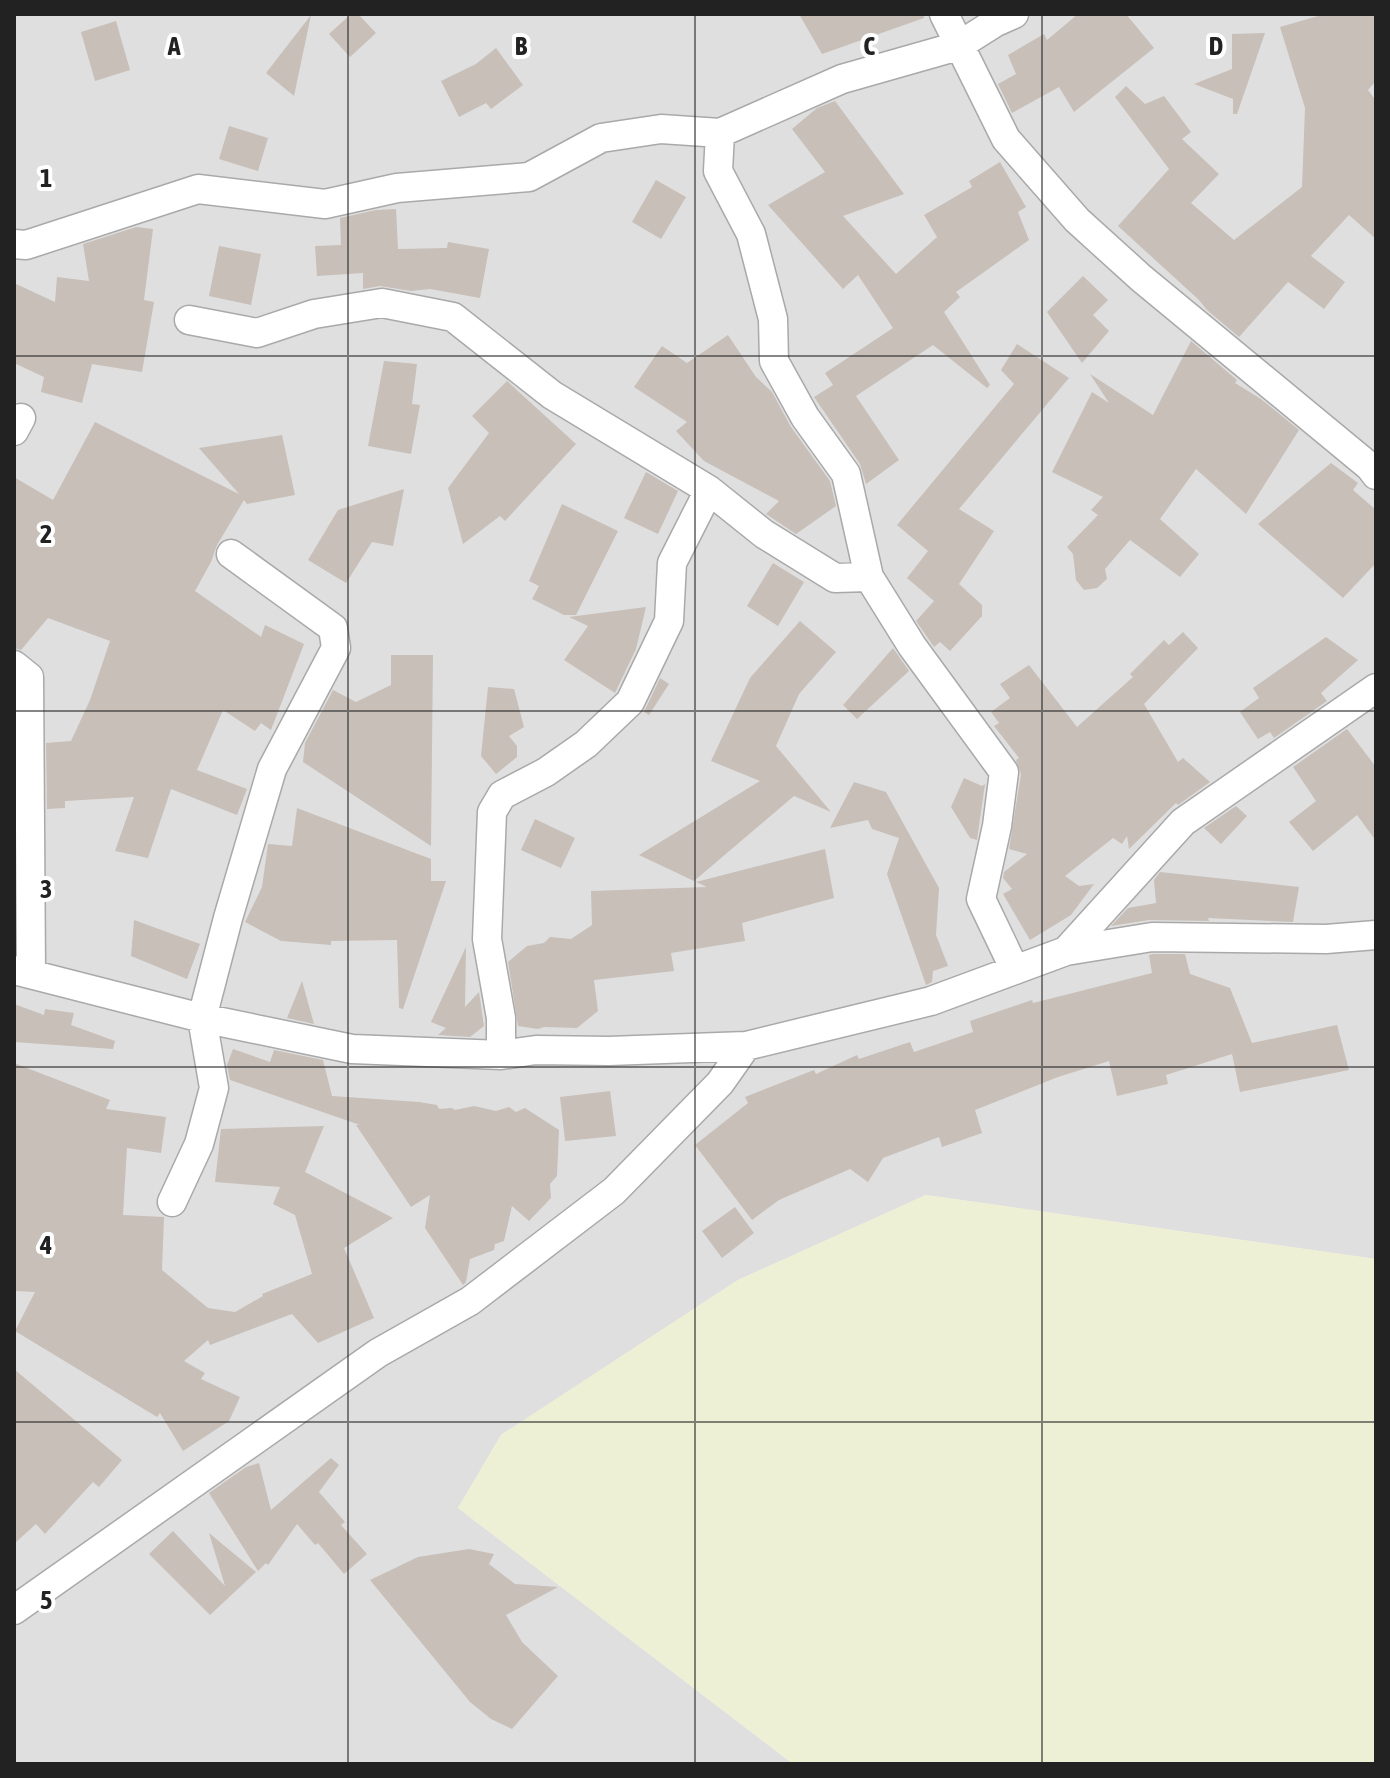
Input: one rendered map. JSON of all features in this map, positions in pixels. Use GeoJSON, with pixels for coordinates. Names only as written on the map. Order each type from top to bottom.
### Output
{"type":"FeatureCollection","features":[{"type":"Feature","properties":{"kind":"street"},"geometry":{"type":"LineString","coordinates":[[944,14],[1006,139],[1077,220],[1141,278],[1376,475]]}},
{"type":"Feature","properties":{"kind":"street"},"geometry":{"type":"LineString","coordinates":[[14,244],[26,245],[198,189],[325,204],[397,188],[529,177],[601,138],[661,129],[720,133],[842,79],[958,46],[1014,14]]}},
{"type":"Feature","properties":{"kind":"street"},"geometry":{"type":"LineString","coordinates":[[720,133],[718,171],[751,234],[773,319],[774,361],[805,417],[846,474],[869,577],[912,646],[1004,772],[997,826],[981,899],[1015,970]]}},
{"type":"Feature","properties":{"kind":"street"},"geometry":{"type":"LineString","coordinates":[[189,320],[257,333],[314,314],[382,303],[453,317],[552,395],[709,490],[764,534],[835,578],[869,577]]}},
{"type":"Feature","properties":{"kind":"street"},"geometry":{"type":"LineString","coordinates":[[501,1055],[501,1018],[487,939],[492,812],[502,795],[546,772],[586,744],[630,702],[669,621],[672,563],[709,490]]}},
{"type":"Feature","properties":{"kind":"street"},"geometry":{"type":"LineString","coordinates":[[172,1202],[199,1144],[214,1088],[202,1018],[272,769],[336,648],[333,628],[231,554]]}},
{"type":"Feature","properties":{"kind":"street"},"geometry":{"type":"LineString","coordinates":[[14,665],[29,677],[23,972],[202,1018],[352,1049],[501,1055],[536,1050],[746,1046],[931,1001],[1066,951],[1152,937],[1326,939],[1376,935]]}},
{"type":"Feature","properties":{"kind":"street"},"geometry":{"type":"LineString","coordinates":[[1066,951],[1183,822],[1376,688]]}},
{"type":"Feature","properties":{"kind":"street"},"geometry":{"type":"LineString","coordinates":[[14,1610],[378,1353],[470,1301],[614,1191],[720,1083],[746,1046]]}},
{"type":"Feature","properties":{"kind":"shaded area"},"geometry":{"type":"Polygon","coordinates":[[[14,14],[1376,14],[1376,1259],[926,1195],[738,1280],[501,1435],[458,1508],[793,1764],[14,1764],[14,14]]]}},
{"type":"Feature","properties":{"kind":"green space"},"geometry":{"type":"Polygon","coordinates":[[[926,1195],[1376,1259],[1376,1764],[793,1764],[458,1508],[501,1435],[738,1280],[926,1195]]]}},
{"type":"Feature","properties":{"kind":"building"},"geometry":{"type":"Polygon","coordinates":[[[351,14],[358,14],[376,33],[350,57],[329,34],[351,14]]]}},
{"type":"Feature","properties":{"kind":"building"},"geometry":{"type":"Polygon","coordinates":[[[799,14],[924,14],[924,18],[822,54],[799,14]]]}},
{"type":"Feature","properties":{"kind":"building"},"geometry":{"type":"Polygon","coordinates":[[[1078,14],[1126,14],[1154,48],[1074,112],[1059,87],[1012,113],[998,84],[1016,74],[1008,55],[1044,34],[1047,40],[1078,14]]]}},
{"type":"Feature","properties":{"kind":"building"},"geometry":{"type":"Polygon","coordinates":[[[1325,14],[1376,14],[1376,81],[1368,90],[1376,101],[1376,239],[1349,215],[1311,256],[1345,282],[1324,309],[1288,282],[1239,337],[1118,226],[1169,169],[1115,97],[1126,86],[1145,104],[1164,96],[1191,132],[1182,139],[1219,174],[1191,203],[1234,240],[1302,187],[1305,108],[1280,27],[1325,14]]]}},
{"type":"Feature","properties":{"kind":"building"},"geometry":{"type":"Polygon","coordinates":[[[311,15],[294,96],[266,73],[311,15]]]}},
{"type":"Feature","properties":{"kind":"building"},"geometry":{"type":"Polygon","coordinates":[[[116,21],[130,70],[95,81],[81,32],[116,21]]]}},
{"type":"Feature","properties":{"kind":"building"},"geometry":{"type":"Polygon","coordinates":[[[1265,33],[1237,114],[1233,114],[1233,99],[1194,84],[1232,69],[1232,34],[1265,33]]]}},
{"type":"Feature","properties":{"kind":"building"},"geometry":{"type":"Polygon","coordinates":[[[496,48],[523,85],[491,109],[486,103],[459,117],[441,81],[476,64],[496,48]]]}},
{"type":"Feature","properties":{"kind":"building"},"geometry":{"type":"Polygon","coordinates":[[[835,101],[904,194],[843,216],[896,274],[937,237],[924,215],[972,187],[969,181],[1000,162],[1026,207],[1018,212],[1029,240],[956,292],[960,297],[944,312],[990,385],[987,388],[933,345],[856,396],[899,460],[866,484],[860,464],[814,397],[833,385],[825,373],[893,328],[858,275],[843,289],[768,205],[825,172],[792,129],[817,108],[835,101]]]}},
{"type":"Feature","properties":{"kind":"building"},"geometry":{"type":"Polygon","coordinates":[[[229,126],[268,138],[258,171],[219,159],[229,126]]]}},
{"type":"Feature","properties":{"kind":"building"},"geometry":{"type":"Polygon","coordinates":[[[656,180],[686,197],[661,239],[632,222],[656,180]]]}},
{"type":"Feature","properties":{"kind":"building"},"geometry":{"type":"Polygon","coordinates":[[[396,209],[398,249],[447,248],[448,242],[489,249],[480,298],[430,289],[411,291],[380,286],[363,289],[363,273],[317,276],[315,246],[341,245],[340,218],[396,209]]]}},
{"type":"Feature","properties":{"kind":"building"},"geometry":{"type":"Polygon","coordinates":[[[136,227],[153,229],[144,300],[154,302],[142,372],[92,364],[82,403],[41,392],[44,377],[14,363],[14,283],[55,302],[57,277],[89,281],[83,244],[136,227]]]}},
{"type":"Feature","properties":{"kind":"building"},"geometry":{"type":"Polygon","coordinates":[[[219,246],[261,254],[251,305],[209,296],[219,246]]]}},
{"type":"Feature","properties":{"kind":"building"},"geometry":{"type":"Polygon","coordinates":[[[1083,276],[1108,300],[1093,315],[1109,331],[1082,363],[1047,312],[1083,276]]]}},
{"type":"Feature","properties":{"kind":"building"},"geometry":{"type":"Polygon","coordinates":[[[728,335],[756,377],[772,392],[791,427],[830,481],[836,506],[796,534],[766,514],[779,501],[704,461],[676,431],[687,422],[634,387],[662,346],[687,363],[728,335]]]}},
{"type":"Feature","properties":{"kind":"building"},"geometry":{"type":"Polygon","coordinates":[[[1191,341],[1237,380],[1235,383],[1261,399],[1299,430],[1246,514],[1196,469],[1160,519],[1199,554],[1180,577],[1130,540],[1105,569],[1107,579],[1097,588],[1084,590],[1076,580],[1073,554],[1067,547],[1098,515],[1091,510],[1103,497],[1052,472],[1092,392],[1109,403],[1090,374],[1153,415],[1191,341]]]}},
{"type":"Feature","properties":{"kind":"building"},"geometry":{"type":"Polygon","coordinates":[[[1017,344],[1069,378],[959,509],[994,531],[959,584],[982,605],[982,616],[950,651],[940,642],[934,647],[916,621],[934,601],[907,578],[928,551],[897,525],[1014,384],[1001,370],[1017,344]]]}},
{"type":"Feature","properties":{"kind":"building"},"geometry":{"type":"Polygon","coordinates":[[[384,361],[417,364],[412,404],[420,405],[411,454],[368,446],[384,361]]]}},
{"type":"Feature","properties":{"kind":"building"},"geometry":{"type":"Polygon","coordinates":[[[507,381],[576,444],[505,521],[500,516],[463,544],[448,488],[489,433],[472,416],[507,381]]]}},
{"type":"Feature","properties":{"kind":"building"},"geometry":{"type":"Polygon","coordinates":[[[95,422],[239,494],[199,448],[282,435],[295,495],[247,504],[244,500],[217,545],[195,591],[261,637],[265,625],[304,644],[271,730],[261,723],[255,731],[223,710],[197,770],[247,789],[237,815],[171,789],[148,858],[115,851],[134,797],[65,801],[65,808],[47,809],[46,743],[71,741],[90,700],[110,641],[48,618],[21,650],[14,648],[14,477],[53,500],[95,422]]]}},
{"type":"Feature","properties":{"kind":"building"},"geometry":{"type":"Polygon","coordinates":[[[1331,463],[1358,483],[1353,490],[1376,510],[1376,563],[1343,598],[1258,524],[1331,463]]]}},
{"type":"Feature","properties":{"kind":"building"},"geometry":{"type":"Polygon","coordinates":[[[646,472],[678,491],[658,534],[624,518],[646,472]]]}},
{"type":"Feature","properties":{"kind":"building"},"geometry":{"type":"Polygon","coordinates":[[[404,489],[393,546],[372,542],[346,583],[308,560],[338,510],[404,489]]]}},
{"type":"Feature","properties":{"kind":"building"},"geometry":{"type":"Polygon","coordinates":[[[562,504],[618,531],[576,615],[564,615],[532,599],[539,586],[529,581],[562,504]]]}},
{"type":"Feature","properties":{"kind":"building"},"geometry":{"type":"Polygon","coordinates":[[[773,563],[804,582],[778,626],[747,606],[773,563]]]}},
{"type":"Feature","properties":{"kind":"building"},"geometry":{"type":"Polygon","coordinates":[[[646,607],[636,649],[615,693],[564,660],[588,626],[569,617],[646,607]]]}},
{"type":"Feature","properties":{"kind":"building"},"geometry":{"type":"Polygon","coordinates":[[[800,621],[836,652],[799,694],[776,746],[831,812],[794,796],[694,881],[639,855],[760,781],[711,761],[750,678],[800,621]]]}},
{"type":"Feature","properties":{"kind":"building"},"geometry":{"type":"Polygon","coordinates":[[[1183,632],[1198,648],[1144,704],[1178,762],[1183,758],[1210,782],[1178,805],[1176,803],[1129,849],[1127,836],[1122,844],[1113,838],[1065,876],[1079,886],[1094,884],[1071,915],[1030,940],[1003,894],[1012,889],[1003,878],[1004,872],[1027,854],[1009,849],[1021,774],[1016,760],[1019,758],[994,726],[999,723],[991,712],[1010,698],[1000,684],[1029,665],[1077,727],[1133,677],[1130,674],[1164,640],[1169,645],[1183,632]]]}},
{"type":"Feature","properties":{"kind":"building"},"geometry":{"type":"Polygon","coordinates":[[[1326,637],[1358,660],[1321,693],[1327,701],[1274,738],[1270,732],[1258,739],[1240,712],[1259,698],[1253,688],[1326,637]]]}},
{"type":"Feature","properties":{"kind":"building"},"geometry":{"type":"Polygon","coordinates":[[[893,648],[909,671],[857,719],[843,705],[893,648]]]}},
{"type":"Feature","properties":{"kind":"building"},"geometry":{"type":"Polygon","coordinates":[[[391,655],[433,655],[431,846],[303,762],[305,743],[333,690],[356,702],[391,685],[391,655]]]}},
{"type":"Feature","properties":{"kind":"building"},"geometry":{"type":"Polygon","coordinates":[[[660,678],[669,684],[649,715],[644,712],[660,678]]]}},
{"type":"Feature","properties":{"kind":"building"},"geometry":{"type":"Polygon","coordinates":[[[488,687],[514,689],[524,727],[509,736],[517,746],[517,757],[496,774],[481,756],[488,687]]]}},
{"type":"Feature","properties":{"kind":"building"},"geometry":{"type":"Polygon","coordinates":[[[1347,729],[1376,767],[1376,841],[1357,815],[1313,851],[1289,822],[1316,801],[1293,767],[1347,729]]]}},
{"type":"Feature","properties":{"kind":"building"},"geometry":{"type":"Polygon","coordinates":[[[964,778],[982,786],[985,784],[977,840],[970,838],[951,807],[964,778]]]}},
{"type":"Feature","properties":{"kind":"building"},"geometry":{"type":"Polygon","coordinates":[[[854,782],[886,792],[939,888],[936,935],[948,966],[933,971],[932,982],[926,985],[887,874],[899,838],[872,829],[868,820],[830,828],[854,782]]]}},
{"type":"Feature","properties":{"kind":"building"},"geometry":{"type":"Polygon","coordinates":[[[1236,806],[1247,816],[1221,844],[1204,828],[1236,806]]]}},
{"type":"Feature","properties":{"kind":"building"},"geometry":{"type":"Polygon","coordinates":[[[297,808],[431,859],[431,881],[446,881],[403,1009],[399,1008],[397,940],[331,941],[331,945],[281,941],[245,922],[262,887],[268,844],[292,846],[297,808]]]}},
{"type":"Feature","properties":{"kind":"building"},"geometry":{"type":"Polygon","coordinates":[[[535,819],[575,838],[561,868],[521,850],[535,819]]]}},
{"type":"Feature","properties":{"kind":"building"},"geometry":{"type":"Polygon","coordinates":[[[825,849],[834,898],[742,923],[745,941],[671,953],[674,971],[594,980],[598,1011],[577,1028],[518,1026],[508,962],[527,946],[544,943],[550,937],[571,939],[592,925],[591,891],[707,887],[696,882],[825,849]]]}},
{"type":"Feature","properties":{"kind":"building"},"geometry":{"type":"Polygon","coordinates":[[[1160,872],[1299,887],[1293,922],[1208,918],[1209,921],[1149,920],[1111,926],[1128,908],[1156,903],[1154,880],[1160,872]]]}},
{"type":"Feature","properties":{"kind":"building"},"geometry":{"type":"Polygon","coordinates":[[[134,920],[200,944],[187,979],[131,956],[134,920]]]}},
{"type":"Feature","properties":{"kind":"building"},"geometry":{"type":"Polygon","coordinates":[[[466,947],[465,1007],[479,992],[484,1026],[470,1037],[438,1035],[446,1028],[431,1022],[466,947]]]}},
{"type":"Feature","properties":{"kind":"building"},"geometry":{"type":"Polygon","coordinates":[[[1185,954],[1190,974],[1230,988],[1252,1043],[1337,1025],[1349,1070],[1240,1092],[1232,1054],[1166,1075],[1168,1084],[1117,1096],[1109,1061],[1058,1077],[975,1110],[982,1133],[942,1147],[939,1137],[883,1158],[868,1182],[850,1169],[779,1200],[752,1220],[695,1145],[748,1103],[745,1097],[814,1070],[816,1074],[857,1055],[859,1059],[910,1042],[914,1052],[973,1032],[970,1021],[1032,1000],[1033,1003],[1152,973],[1149,955],[1185,954]]]}},
{"type":"Feature","properties":{"kind":"building"},"geometry":{"type":"Polygon","coordinates":[[[302,981],[314,1024],[287,1018],[302,981]]]}},
{"type":"Feature","properties":{"kind":"building"},"geometry":{"type":"Polygon","coordinates":[[[14,1004],[44,1015],[45,1009],[74,1013],[71,1025],[115,1041],[113,1049],[14,1042],[14,1004]]]}},
{"type":"Feature","properties":{"kind":"building"},"geometry":{"type":"Polygon","coordinates":[[[233,1049],[270,1062],[274,1050],[323,1060],[332,1096],[419,1102],[437,1105],[439,1109],[455,1110],[474,1106],[496,1111],[509,1107],[516,1112],[525,1108],[559,1130],[557,1176],[550,1184],[551,1198],[529,1221],[512,1206],[504,1241],[495,1244],[494,1250],[470,1259],[463,1285],[425,1228],[430,1195],[411,1207],[356,1125],[360,1125],[230,1080],[227,1065],[233,1049]]]}},
{"type":"Feature","properties":{"kind":"building"},"geometry":{"type":"Polygon","coordinates":[[[14,1063],[110,1100],[106,1109],[166,1117],[161,1153],[127,1148],[123,1215],[164,1217],[162,1270],[208,1308],[235,1312],[262,1294],[312,1274],[295,1215],[273,1204],[280,1187],[215,1182],[221,1129],[324,1126],[305,1172],[393,1218],[344,1248],[374,1318],[318,1343],[292,1314],[210,1345],[208,1340],[184,1361],[205,1373],[201,1379],[240,1397],[229,1421],[183,1451],[160,1413],[157,1417],[15,1331],[35,1292],[14,1291],[14,1063]]]}},
{"type":"Feature","properties":{"kind":"building"},"geometry":{"type":"Polygon","coordinates":[[[610,1091],[616,1136],[565,1141],[560,1097],[610,1091]]]}},
{"type":"Feature","properties":{"kind":"building"},"geometry":{"type":"Polygon","coordinates":[[[735,1207],[754,1233],[722,1258],[702,1231],[735,1207]]]}},
{"type":"Feature","properties":{"kind":"building"},"geometry":{"type":"Polygon","coordinates":[[[14,1369],[122,1460],[99,1487],[93,1482],[45,1534],[36,1524],[14,1544],[14,1369]]]}},
{"type":"Feature","properties":{"kind":"building"},"geometry":{"type":"Polygon","coordinates":[[[331,1458],[339,1465],[319,1492],[345,1522],[341,1525],[367,1554],[344,1574],[297,1524],[268,1565],[266,1563],[258,1571],[209,1493],[246,1467],[259,1463],[271,1510],[331,1458]]]}},
{"type":"Feature","properties":{"kind":"building"},"geometry":{"type":"Polygon","coordinates":[[[173,1531],[225,1586],[209,1533],[256,1572],[210,1615],[149,1554],[173,1531]]]}},
{"type":"Feature","properties":{"kind":"building"},"geometry":{"type":"Polygon","coordinates":[[[469,1549],[494,1554],[489,1564],[515,1584],[558,1587],[506,1615],[522,1642],[558,1676],[512,1729],[491,1719],[470,1702],[370,1580],[418,1557],[469,1549]]]}}]}
